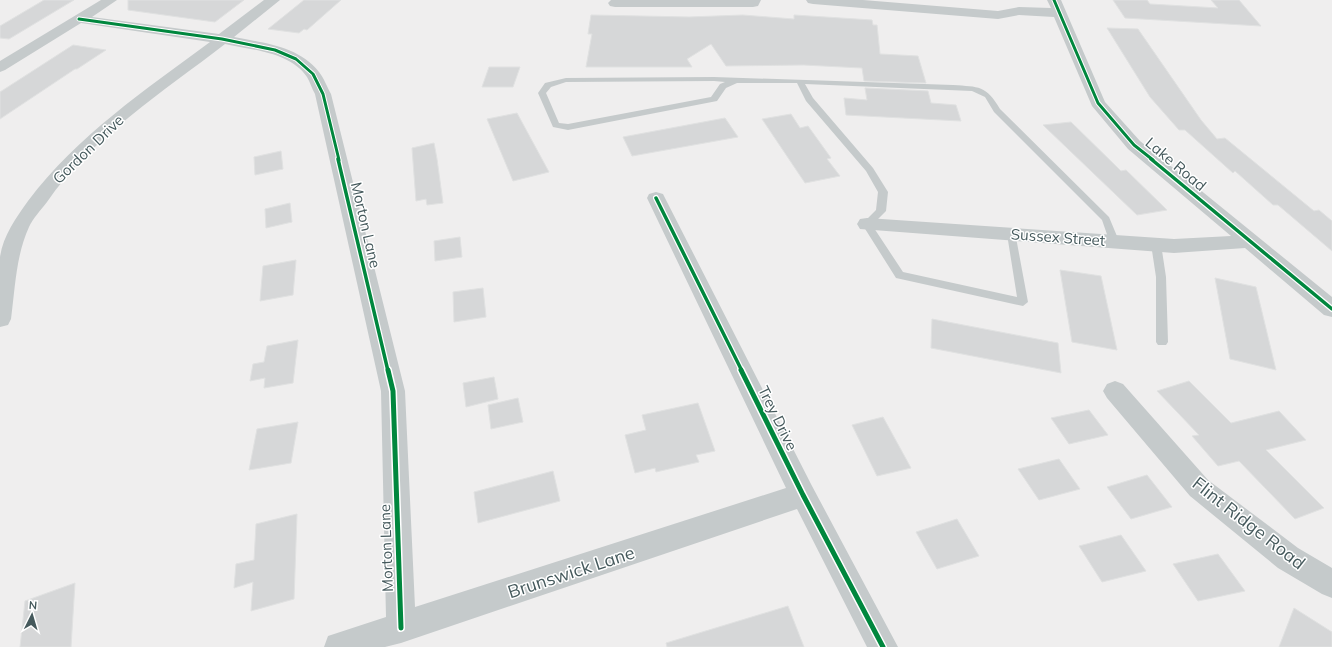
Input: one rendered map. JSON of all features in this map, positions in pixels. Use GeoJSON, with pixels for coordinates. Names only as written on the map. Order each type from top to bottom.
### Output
{"type":"FeatureCollection","features":[{"type":"Feature","properties":{"kind":"street"},"geometry":{"type":"LineString","coordinates":[[0,68],[110,0]]}},
{"type":"Feature","properties":{"kind":"street","name":"Gordon Drive"},"geometry":{"type":"LineString","coordinates":[[0,319],[8,264],[20,226],[46,190],[71,161],[114,122],[273,0]]}},
{"type":"Feature","properties":{"kind":"street"},"geometry":{"type":"LineString","coordinates":[[615,3],[753,3],[754,0]]}},
{"type":"Feature","properties":{"kind":"street"},"geometry":{"type":"LineString","coordinates":[[813,0],[998,15],[1057,7]]}},
{"type":"Feature","properties":{"kind":"street","name":"Lake Road"},"geometry":{"type":"LineString","coordinates":[[1057,7],[1098,103],[1134,145],[1332,309]]}},
{"type":"Feature","properties":{"kind":"street","name":"Morton Lane"},"geometry":{"type":"LineString","coordinates":[[79,19],[222,39],[275,50],[296,59],[313,74],[324,94],[393,391],[401,628]]}},
{"type":"Feature","properties":{"kind":"street","name":"Trey Drive"},"geometry":{"type":"LineString","coordinates":[[656,198],[803,495],[883,647]]}},
{"type":"Feature","properties":{"kind":"street","name":"Sussex Street"},"geometry":{"type":"LineString","coordinates":[[867,224],[1174,246],[1250,240]]}},
{"type":"Feature","properties":{"kind":"street","name":"Flint Ridge Road"},"geometry":{"type":"LineString","coordinates":[[1115,391],[1199,488],[1288,558],[1329,580]]}},
{"type":"Feature","properties":{"kind":"street","name":"Brunswick Lane"},"geometry":{"type":"LineString","coordinates":[[339,647],[401,628],[803,495]]}},
{"type":"Feature","properties":{"kind":"lane"},"geometry":{"type":"LineString","coordinates":[[736,81],[723,86],[714,99],[568,127],[556,124],[542,93],[548,85],[566,80],[714,79],[736,81],[800,81],[974,89],[988,95],[996,110],[1106,219],[1114,241]]}},
{"type":"Feature","properties":{"kind":"lane"},"geometry":{"type":"LineString","coordinates":[[800,81],[809,98],[870,170],[883,192],[881,211],[867,224],[900,275],[1023,302],[1012,234]]}},
{"type":"Feature","properties":{"kind":"lane"},"geometry":{"type":"LineString","coordinates":[[1156,244],[1161,277],[1162,342]]}},
{"type":"Feature","properties":{"kind":"building"},"geometry":{"type":"Polygon","coordinates":[[[44,0],[74,0],[9,39],[0,38],[0,26],[44,0]]]}},
{"type":"Feature","properties":{"kind":"building"},"geometry":{"type":"Polygon","coordinates":[[[128,0],[244,0],[215,22],[128,10],[128,0]]]}},
{"type":"Feature","properties":{"kind":"building"},"geometry":{"type":"Polygon","coordinates":[[[304,0],[341,0],[307,30],[304,29],[299,33],[268,29],[304,0]]]}},
{"type":"Feature","properties":{"kind":"building"},"geometry":{"type":"Polygon","coordinates":[[[1113,0],[1147,0],[1150,4],[1218,8],[1211,0],[1239,0],[1261,26],[1125,18],[1113,0]]]}},
{"type":"Feature","properties":{"kind":"building"},"geometry":{"type":"Polygon","coordinates":[[[591,15],[689,17],[743,15],[794,19],[794,15],[872,20],[873,25],[877,25],[880,54],[918,56],[926,83],[864,81],[862,68],[804,65],[726,66],[711,44],[687,59],[692,67],[586,67],[592,34],[588,34],[591,15]]]}},
{"type":"Feature","properties":{"kind":"building"},"geometry":{"type":"Polygon","coordinates":[[[1107,28],[1138,29],[1201,120],[1217,139],[1225,138],[1314,211],[1319,210],[1332,221],[1332,251],[1278,205],[1273,205],[1235,171],[1233,173],[1185,130],[1179,130],[1150,97],[1107,28]]]}},
{"type":"Feature","properties":{"kind":"building"},"geometry":{"type":"Polygon","coordinates":[[[73,45],[106,50],[0,119],[0,92],[73,45]]]}},
{"type":"Feature","properties":{"kind":"building"},"geometry":{"type":"Polygon","coordinates":[[[489,67],[520,67],[513,87],[482,87],[489,67]]]}},
{"type":"Feature","properties":{"kind":"building"},"geometry":{"type":"Polygon","coordinates":[[[865,88],[928,91],[931,103],[956,105],[961,121],[846,115],[844,98],[867,100],[865,88]]]}},
{"type":"Feature","properties":{"kind":"building"},"geometry":{"type":"Polygon","coordinates":[[[517,113],[549,172],[513,181],[487,119],[517,113]]]}},
{"type":"Feature","properties":{"kind":"building"},"geometry":{"type":"Polygon","coordinates":[[[791,114],[800,128],[808,126],[831,158],[827,159],[840,176],[805,183],[762,119],[791,114]]]}},
{"type":"Feature","properties":{"kind":"building"},"geometry":{"type":"Polygon","coordinates":[[[725,118],[738,137],[632,156],[623,137],[725,118]]]}},
{"type":"Feature","properties":{"kind":"building"},"geometry":{"type":"Polygon","coordinates":[[[1071,122],[1121,171],[1126,170],[1167,210],[1137,215],[1043,125],[1071,122]]]}},
{"type":"Feature","properties":{"kind":"building"},"geometry":{"type":"Polygon","coordinates":[[[434,143],[443,203],[427,205],[426,199],[416,201],[412,148],[434,143]]]}},
{"type":"Feature","properties":{"kind":"building"},"geometry":{"type":"Polygon","coordinates":[[[281,151],[283,169],[255,175],[254,157],[281,151]]]}},
{"type":"Feature","properties":{"kind":"building"},"geometry":{"type":"Polygon","coordinates":[[[290,203],[292,222],[266,228],[265,209],[290,203]]]}},
{"type":"Feature","properties":{"kind":"building"},"geometry":{"type":"Polygon","coordinates":[[[460,237],[462,257],[435,261],[434,241],[460,237]]]}},
{"type":"Feature","properties":{"kind":"building"},"geometry":{"type":"Polygon","coordinates":[[[296,260],[293,295],[260,301],[263,266],[296,260]]]}},
{"type":"Feature","properties":{"kind":"building"},"geometry":{"type":"Polygon","coordinates":[[[1060,270],[1101,276],[1117,350],[1072,342],[1060,270]]]}},
{"type":"Feature","properties":{"kind":"building"},"geometry":{"type":"Polygon","coordinates":[[[1215,278],[1256,287],[1276,370],[1230,359],[1215,278]]]}},
{"type":"Feature","properties":{"kind":"building"},"geometry":{"type":"Polygon","coordinates":[[[483,288],[486,317],[454,322],[453,292],[483,288]]]}},
{"type":"Feature","properties":{"kind":"building"},"geometry":{"type":"Polygon","coordinates":[[[932,319],[1058,343],[1061,373],[931,348],[932,319]]]}},
{"type":"Feature","properties":{"kind":"building"},"geometry":{"type":"Polygon","coordinates":[[[298,340],[293,383],[264,388],[265,378],[250,381],[253,364],[264,362],[267,346],[298,340]]]}},
{"type":"Feature","properties":{"kind":"building"},"geometry":{"type":"Polygon","coordinates":[[[494,377],[498,399],[466,407],[463,383],[494,377]]]}},
{"type":"Feature","properties":{"kind":"building"},"geometry":{"type":"Polygon","coordinates":[[[1189,381],[1231,423],[1279,411],[1306,440],[1266,450],[1324,508],[1295,519],[1239,461],[1218,466],[1192,436],[1199,435],[1157,391],[1189,381]]]}},
{"type":"Feature","properties":{"kind":"building"},"geometry":{"type":"Polygon","coordinates":[[[518,398],[523,422],[491,429],[488,405],[518,398]]]}},
{"type":"Feature","properties":{"kind":"building"},"geometry":{"type":"Polygon","coordinates":[[[698,403],[715,451],[696,455],[699,462],[656,472],[655,468],[635,473],[625,435],[646,430],[642,415],[698,403]]]}},
{"type":"Feature","properties":{"kind":"building"},"geometry":{"type":"Polygon","coordinates":[[[1089,410],[1108,435],[1069,444],[1051,418],[1089,410]]]}},
{"type":"Feature","properties":{"kind":"building"},"geometry":{"type":"Polygon","coordinates":[[[883,417],[911,468],[877,476],[852,425],[883,417]]]}},
{"type":"Feature","properties":{"kind":"building"},"geometry":{"type":"Polygon","coordinates":[[[298,422],[291,463],[249,470],[257,429],[298,422]]]}},
{"type":"Feature","properties":{"kind":"building"},"geometry":{"type":"Polygon","coordinates":[[[1059,459],[1080,489],[1039,500],[1018,469],[1059,459]]]}},
{"type":"Feature","properties":{"kind":"building"},"geometry":{"type":"Polygon","coordinates":[[[553,471],[560,501],[478,523],[474,492],[553,471]]]}},
{"type":"Feature","properties":{"kind":"building"},"geometry":{"type":"Polygon","coordinates":[[[1147,475],[1172,507],[1131,519],[1107,487],[1147,475]]]}},
{"type":"Feature","properties":{"kind":"building"},"geometry":{"type":"Polygon","coordinates":[[[297,514],[294,599],[251,611],[253,582],[234,588],[236,564],[254,560],[256,524],[297,514]]]}},
{"type":"Feature","properties":{"kind":"building"},"geometry":{"type":"Polygon","coordinates":[[[957,519],[979,556],[937,569],[916,532],[957,519]]]}},
{"type":"Feature","properties":{"kind":"building"},"geometry":{"type":"Polygon","coordinates":[[[1121,535],[1146,571],[1102,582],[1079,546],[1121,535]]]}},
{"type":"Feature","properties":{"kind":"building"},"geometry":{"type":"Polygon","coordinates":[[[1218,554],[1245,591],[1198,601],[1173,564],[1218,554]]]}},
{"type":"Feature","properties":{"kind":"building"},"geometry":{"type":"Polygon","coordinates":[[[75,583],[71,647],[20,647],[25,601],[75,583]]]}},
{"type":"Feature","properties":{"kind":"building"},"geometry":{"type":"Polygon","coordinates":[[[788,606],[804,647],[667,647],[666,643],[788,606]]]}},
{"type":"Feature","properties":{"kind":"building"},"geometry":{"type":"Polygon","coordinates":[[[1294,608],[1332,632],[1332,647],[1279,647],[1294,608]]]}},
{"type":"Feature","properties":{"kind":"cycle path"},"geometry":{"type":"LineString","coordinates":[[1054,0],[1098,103],[1134,145],[1332,309]]}},
{"type":"Feature","properties":{"kind":"cycle path"},"geometry":{"type":"LineString","coordinates":[[79,19],[222,39],[275,50],[296,59],[313,74],[323,94],[393,391],[401,628]]}},
{"type":"Feature","properties":{"kind":"cycle path"},"geometry":{"type":"LineString","coordinates":[[656,198],[803,495],[883,647]]}}]}
